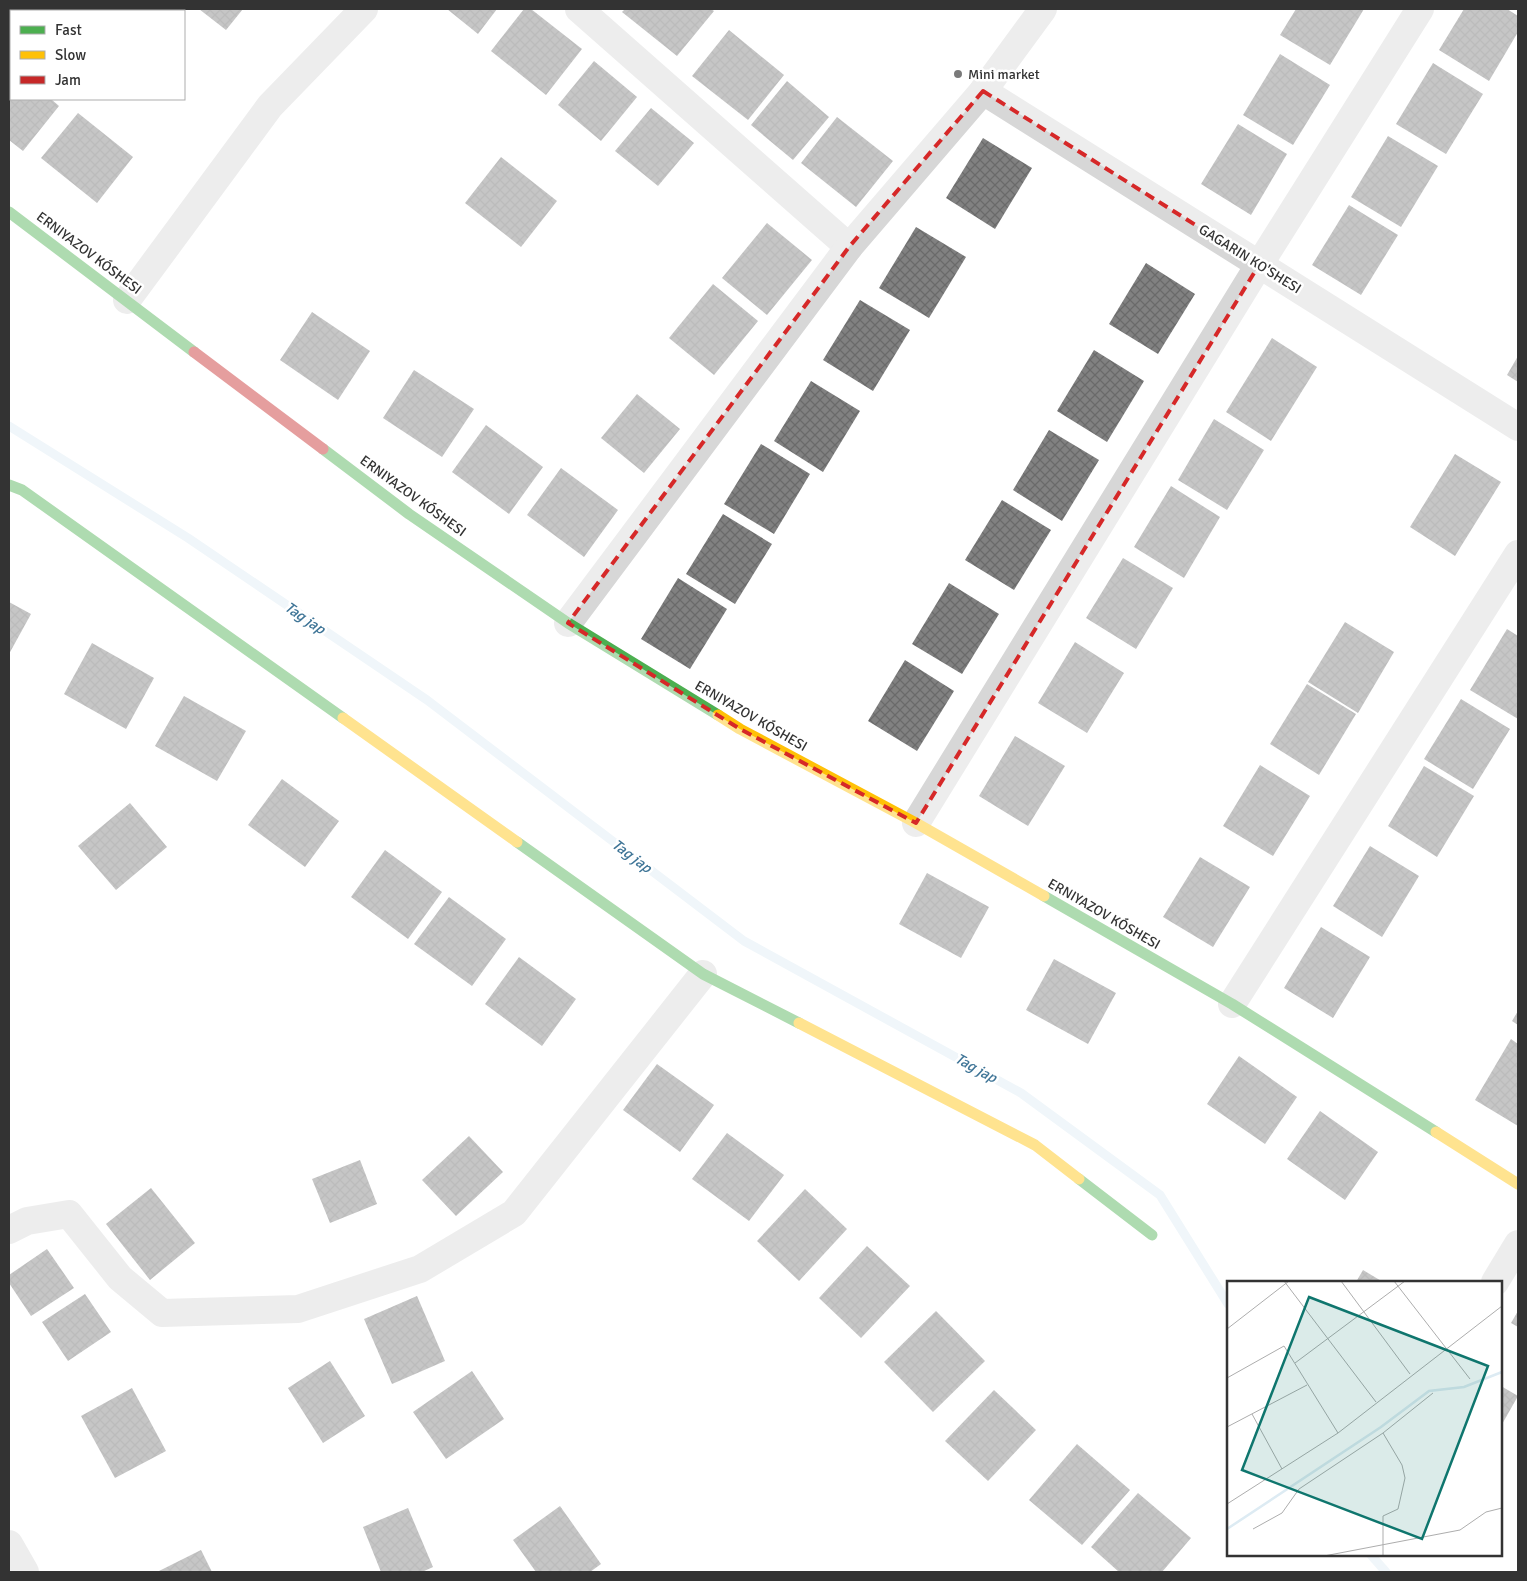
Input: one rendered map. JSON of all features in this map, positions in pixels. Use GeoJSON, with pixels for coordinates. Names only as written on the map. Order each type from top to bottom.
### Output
{"type":"FeatureCollection","features":[{"type":"Feature","properties":{"kind":"street"},"geometry":{"type":"LineString","coordinates":[[127,300],[270,106],[364,9]]}},
{"type":"Feature","properties":{"kind":"street"},"geometry":{"type":"LineString","coordinates":[[579,9],[849,247]]}},
{"type":"Feature","properties":{"kind":"street"},"geometry":{"type":"LineString","coordinates":[[568,623],[849,247],[983,91],[1043,9]]}},
{"type":"Feature","properties":{"kind":"street"},"geometry":{"type":"LineString","coordinates":[[916,823],[1259,265],[1420,9]]}},
{"type":"Feature","properties":{"kind":"street","name":"GAGARIN KO'SHESI"},"geometry":{"type":"LineString","coordinates":[[983,91],[1518,427]]}},
{"type":"Feature","properties":{"kind":"street","name":"ERNIYAZOV KÓSHESI"},"geometry":{"type":"LineString","coordinates":[[9,212],[409,514],[568,623],[740,729],[916,823],[1232,1004],[1518,1184]]}},
{"type":"Feature","properties":{"kind":"street"},"geometry":{"type":"LineString","coordinates":[[9,485],[22,490],[703,974],[1035,1145],[1152,1235]]}},
{"type":"Feature","properties":{"kind":"street"},"geometry":{"type":"LineString","coordinates":[[1232,1004],[1518,554]]}},
{"type":"Feature","properties":{"kind":"street"},"geometry":{"type":"LineString","coordinates":[[9,1230],[27,1221],[69,1214],[120,1278],[162,1313],[298,1309],[420,1269],[514,1213],[703,974]]}},
{"type":"Feature","properties":{"kind":"street"},"geometry":{"type":"LineString","coordinates":[[1496,1281],[1518,1244]]}},
{"type":"Feature","properties":{"kind":"street"},"geometry":{"type":"LineString","coordinates":[[9,1544],[25,1572]]}},
{"type":"Feature","properties":{"kind":"highlighted area"},"geometry":{"type":"Polygon","coordinates":[[[983,91],[1259,265],[916,823],[740,729],[568,623],[849,247],[983,91]]]}},
{"type":"Feature","properties":{"kind":"building"},"geometry":{"type":"Polygon","coordinates":[[[199,9],[243,9],[226,30],[199,9]]]}},
{"type":"Feature","properties":{"kind":"building"},"geometry":{"type":"Polygon","coordinates":[[[447,9],[497,9],[478,34],[447,9]]]}},
{"type":"Feature","properties":{"kind":"building"},"geometry":{"type":"Polygon","coordinates":[[[524,9],[531,9],[582,49],[546,95],[491,51],[524,9]]]}},
{"type":"Feature","properties":{"kind":"building"},"geometry":{"type":"Polygon","coordinates":[[[625,9],[711,9],[714,11],[677,56],[622,12],[625,9]]]}},
{"type":"Feature","properties":{"kind":"building"},"geometry":{"type":"Polygon","coordinates":[[[1296,9],[1364,9],[1330,65],[1280,35],[1296,9]]]}},
{"type":"Feature","properties":{"kind":"building"},"geometry":{"type":"Polygon","coordinates":[[[1464,9],[1507,9],[1518,16],[1518,32],[1489,81],[1439,50],[1464,9]]]}},
{"type":"Feature","properties":{"kind":"building"},"geometry":{"type":"Polygon","coordinates":[[[729,30],[784,75],[748,120],[692,76],[729,30]]]}},
{"type":"Feature","properties":{"kind":"building"},"geometry":{"type":"Polygon","coordinates":[[[1280,54],[1330,85],[1293,145],[1243,115],[1280,54]]]}},
{"type":"Feature","properties":{"kind":"building"},"geometry":{"type":"Polygon","coordinates":[[[594,61],[637,97],[601,141],[558,105],[594,61]]]}},
{"type":"Feature","properties":{"kind":"building"},"geometry":{"type":"Polygon","coordinates":[[[1433,63],[1483,94],[1446,154],[1396,124],[1433,63]]]}},
{"type":"Feature","properties":{"kind":"building"},"geometry":{"type":"Polygon","coordinates":[[[9,65],[10,100],[52,100],[59,106],[23,151],[9,140],[9,65]]]}},
{"type":"Feature","properties":{"kind":"building"},"geometry":{"type":"Polygon","coordinates":[[[787,81],[829,117],[793,160],[751,125],[787,81]]]}},
{"type":"Feature","properties":{"kind":"building"},"geometry":{"type":"Polygon","coordinates":[[[651,108],[694,143],[658,186],[615,151],[651,108]]]}},
{"type":"Feature","properties":{"kind":"building"},"geometry":{"type":"Polygon","coordinates":[[[78,113],[133,157],[97,203],[41,158],[78,113]]]}},
{"type":"Feature","properties":{"kind":"building"},"geometry":{"type":"Polygon","coordinates":[[[837,117],[893,161],[856,207],[801,163],[837,117]]]}},
{"type":"Feature","properties":{"kind":"building"},"geometry":{"type":"Polygon","coordinates":[[[1238,124],[1287,154],[1251,215],[1201,184],[1238,124]]]}},
{"type":"Feature","properties":{"kind":"building"},"geometry":{"type":"Polygon","coordinates":[[[1388,136],[1438,166],[1401,227],[1351,197],[1388,136]]]}},
{"type":"Feature","properties":{"kind":"building"},"geometry":{"type":"Polygon","coordinates":[[[983,138],[1032,168],[995,229],[946,198],[983,138]]]}},
{"type":"Feature","properties":{"kind":"building"},"geometry":{"type":"Polygon","coordinates":[[[501,157],[557,201],[521,247],[465,203],[501,157]]]}},
{"type":"Feature","properties":{"kind":"building"},"geometry":{"type":"Polygon","coordinates":[[[1349,205],[1398,235],[1361,295],[1312,265],[1349,205]]]}},
{"type":"Feature","properties":{"kind":"building"},"geometry":{"type":"Polygon","coordinates":[[[767,223],[812,260],[767,315],[722,278],[767,223]]]}},
{"type":"Feature","properties":{"kind":"building"},"geometry":{"type":"Polygon","coordinates":[[[916,227],[966,257],[929,318],[879,288],[916,227]]]}},
{"type":"Feature","properties":{"kind":"building"},"geometry":{"type":"Polygon","coordinates":[[[1146,263],[1195,294],[1158,354],[1109,324],[1146,263]]]}},
{"type":"Feature","properties":{"kind":"building"},"geometry":{"type":"Polygon","coordinates":[[[713,284],[758,321],[714,375],[669,338],[713,284]]]}},
{"type":"Feature","properties":{"kind":"building"},"geometry":{"type":"Polygon","coordinates":[[[860,300],[910,330],[873,391],[823,360],[860,300]]]}},
{"type":"Feature","properties":{"kind":"building"},"geometry":{"type":"Polygon","coordinates":[[[312,312],[370,351],[338,400],[280,360],[312,312]]]}},
{"type":"Feature","properties":{"kind":"building"},"geometry":{"type":"Polygon","coordinates":[[[1272,338],[1317,367],[1271,441],[1226,412],[1272,338]]]}},
{"type":"Feature","properties":{"kind":"building"},"geometry":{"type":"Polygon","coordinates":[[[1094,350],[1144,381],[1107,442],[1057,411],[1094,350]]]}},
{"type":"Feature","properties":{"kind":"building"},"geometry":{"type":"Polygon","coordinates":[[[1518,356],[1518,382],[1507,375],[1518,356]]]}},
{"type":"Feature","properties":{"kind":"building"},"geometry":{"type":"Polygon","coordinates":[[[414,370],[474,409],[442,457],[383,418],[414,370]]]}},
{"type":"Feature","properties":{"kind":"building"},"geometry":{"type":"Polygon","coordinates":[[[811,381],[860,411],[823,472],[774,441],[811,381]]]}},
{"type":"Feature","properties":{"kind":"building"},"geometry":{"type":"Polygon","coordinates":[[[637,394],[680,429],[644,473],[601,438],[637,394]]]}},
{"type":"Feature","properties":{"kind":"building"},"geometry":{"type":"Polygon","coordinates":[[[1214,419],[1264,450],[1227,510],[1178,480],[1214,419]]]}},
{"type":"Feature","properties":{"kind":"building"},"geometry":{"type":"Polygon","coordinates":[[[486,425],[543,467],[509,514],[452,472],[486,425]]]}},
{"type":"Feature","properties":{"kind":"building"},"geometry":{"type":"Polygon","coordinates":[[[1049,430],[1099,460],[1062,521],[1013,490],[1049,430]]]}},
{"type":"Feature","properties":{"kind":"building"},"geometry":{"type":"Polygon","coordinates":[[[761,444],[810,474],[774,534],[724,504],[761,444]]]}},
{"type":"Feature","properties":{"kind":"building"},"geometry":{"type":"Polygon","coordinates":[[[1455,454],[1501,482],[1455,556],[1410,527],[1455,454]]]}},
{"type":"Feature","properties":{"kind":"building"},"geometry":{"type":"Polygon","coordinates":[[[561,468],[618,510],[584,557],[527,515],[561,468]]]}},
{"type":"Feature","properties":{"kind":"building"},"geometry":{"type":"Polygon","coordinates":[[[1171,486],[1220,517],[1184,578],[1134,547],[1171,486]]]}},
{"type":"Feature","properties":{"kind":"building"},"geometry":{"type":"Polygon","coordinates":[[[1002,500],[1051,530],[1014,590],[965,560],[1002,500]]]}},
{"type":"Feature","properties":{"kind":"building"},"geometry":{"type":"Polygon","coordinates":[[[723,514],[772,544],[735,604],[686,574],[723,514]]]}},
{"type":"Feature","properties":{"kind":"building"},"geometry":{"type":"Polygon","coordinates":[[[1123,558],[1173,588],[1136,649],[1086,618],[1123,558]]]}},
{"type":"Feature","properties":{"kind":"building"},"geometry":{"type":"Polygon","coordinates":[[[678,578],[727,609],[690,669],[641,639],[678,578]]]}},
{"type":"Feature","properties":{"kind":"building"},"geometry":{"type":"Polygon","coordinates":[[[949,583],[999,614],[962,674],[912,644],[949,583]]]}},
{"type":"Feature","properties":{"kind":"building"},"geometry":{"type":"Polygon","coordinates":[[[9,602],[31,614],[9,654],[9,602]]]}},
{"type":"Feature","properties":{"kind":"building"},"geometry":{"type":"Polygon","coordinates":[[[1345,622],[1394,652],[1358,713],[1308,682],[1345,622]]]}},
{"type":"Feature","properties":{"kind":"building"},"geometry":{"type":"Polygon","coordinates":[[[1507,629],[1518,636],[1518,719],[1470,690],[1507,629]]]}},
{"type":"Feature","properties":{"kind":"building"},"geometry":{"type":"Polygon","coordinates":[[[1075,642],[1124,673],[1087,733],[1038,703],[1075,642]]]}},
{"type":"Feature","properties":{"kind":"building"},"geometry":{"type":"Polygon","coordinates":[[[92,643],[154,678],[126,729],[64,694],[92,643]]]}},
{"type":"Feature","properties":{"kind":"building"},"geometry":{"type":"Polygon","coordinates":[[[905,660],[954,691],[917,751],[868,721],[905,660]]]}},
{"type":"Feature","properties":{"kind":"building"},"geometry":{"type":"Polygon","coordinates":[[[1307,684],[1356,714],[1319,775],[1270,744],[1307,684]]]}},
{"type":"Feature","properties":{"kind":"building"},"geometry":{"type":"Polygon","coordinates":[[[184,696],[246,731],[217,781],[155,746],[184,696]]]}},
{"type":"Feature","properties":{"kind":"building"},"geometry":{"type":"Polygon","coordinates":[[[1461,699],[1510,729],[1473,789],[1424,759],[1461,699]]]}},
{"type":"Feature","properties":{"kind":"building"},"geometry":{"type":"Polygon","coordinates":[[[1015,736],[1065,766],[1028,826],[979,796],[1015,736]]]}},
{"type":"Feature","properties":{"kind":"building"},"geometry":{"type":"Polygon","coordinates":[[[1260,765],[1310,796],[1273,856],[1223,826],[1260,765]]]}},
{"type":"Feature","properties":{"kind":"building"},"geometry":{"type":"Polygon","coordinates":[[[1424,766],[1474,796],[1437,857],[1388,826],[1424,766]]]}},
{"type":"Feature","properties":{"kind":"building"},"geometry":{"type":"Polygon","coordinates":[[[282,779],[339,821],[305,867],[248,825],[282,779]]]}},
{"type":"Feature","properties":{"kind":"building"},"geometry":{"type":"Polygon","coordinates":[[[130,803],[167,847],[116,890],[78,846],[130,803]]]}},
{"type":"Feature","properties":{"kind":"building"},"geometry":{"type":"Polygon","coordinates":[[[1370,846],[1419,876],[1382,937],[1333,906],[1370,846]]]}},
{"type":"Feature","properties":{"kind":"building"},"geometry":{"type":"Polygon","coordinates":[[[385,850],[442,892],[408,939],[351,897],[385,850]]]}},
{"type":"Feature","properties":{"kind":"building"},"geometry":{"type":"Polygon","coordinates":[[[1200,857],[1250,887],[1213,947],[1163,917],[1200,857]]]}},
{"type":"Feature","properties":{"kind":"building"},"geometry":{"type":"Polygon","coordinates":[[[927,873],[989,907],[961,958],[899,924],[927,873]]]}},
{"type":"Feature","properties":{"kind":"building"},"geometry":{"type":"Polygon","coordinates":[[[449,897],[506,939],[472,986],[414,944],[449,897]]]}},
{"type":"Feature","properties":{"kind":"building"},"geometry":{"type":"Polygon","coordinates":[[[1321,927],[1370,957],[1333,1018],[1284,988],[1321,927]]]}},
{"type":"Feature","properties":{"kind":"building"},"geometry":{"type":"Polygon","coordinates":[[[519,957],[576,999],[542,1046],[485,1004],[519,957]]]}},
{"type":"Feature","properties":{"kind":"building"},"geometry":{"type":"Polygon","coordinates":[[[1054,959],[1116,993],[1088,1044],[1026,1010],[1054,959]]]}},
{"type":"Feature","properties":{"kind":"building"},"geometry":{"type":"Polygon","coordinates":[[[1518,1011],[1518,1025],[1512,1021],[1518,1011]]]}},
{"type":"Feature","properties":{"kind":"building"},"geometry":{"type":"Polygon","coordinates":[[[1511,1039],[1518,1044],[1518,1126],[1475,1100],[1511,1039]]]}},
{"type":"Feature","properties":{"kind":"building"},"geometry":{"type":"Polygon","coordinates":[[[1239,1056],[1297,1097],[1265,1144],[1207,1104],[1239,1056]]]}},
{"type":"Feature","properties":{"kind":"building"},"geometry":{"type":"Polygon","coordinates":[[[657,1064],[714,1105],[680,1152],[623,1110],[657,1064]]]}},
{"type":"Feature","properties":{"kind":"building"},"geometry":{"type":"Polygon","coordinates":[[[1320,1111],[1378,1152],[1345,1200],[1287,1159],[1320,1111]]]}},
{"type":"Feature","properties":{"kind":"building"},"geometry":{"type":"Polygon","coordinates":[[[727,1133],[784,1175],[749,1221],[692,1179],[727,1133]]]}},
{"type":"Feature","properties":{"kind":"building"},"geometry":{"type":"Polygon","coordinates":[[[469,1136],[503,1172],[456,1216],[422,1180],[469,1136]]]}},
{"type":"Feature","properties":{"kind":"building"},"geometry":{"type":"Polygon","coordinates":[[[360,1160],[377,1204],[330,1223],[312,1179],[360,1160]]]}},
{"type":"Feature","properties":{"kind":"building"},"geometry":{"type":"Polygon","coordinates":[[[151,1188],[195,1243],[150,1280],[106,1224],[151,1188]]]}},
{"type":"Feature","properties":{"kind":"building"},"geometry":{"type":"Polygon","coordinates":[[[805,1189],[847,1229],[799,1281],[757,1241],[805,1189]]]}},
{"type":"Feature","properties":{"kind":"building"},"geometry":{"type":"Polygon","coordinates":[[[867,1246],[910,1286],[861,1338],[819,1298],[867,1246]]]}},
{"type":"Feature","properties":{"kind":"building"},"geometry":{"type":"Polygon","coordinates":[[[47,1249],[74,1288],[31,1316],[9,1283],[9,1275],[47,1249]]]}},
{"type":"Feature","properties":{"kind":"building"},"geometry":{"type":"Polygon","coordinates":[[[1363,1270],[1381,1281],[1357,1281],[1363,1270]]]}},
{"type":"Feature","properties":{"kind":"building"},"geometry":{"type":"Polygon","coordinates":[[[85,1294],[111,1332],[68,1361],[42,1322],[85,1294]]]}},
{"type":"Feature","properties":{"kind":"building"},"geometry":{"type":"Polygon","coordinates":[[[417,1296],[445,1361],[392,1384],[364,1319],[417,1296]]]}},
{"type":"Feature","properties":{"kind":"building"},"geometry":{"type":"Polygon","coordinates":[[[936,1311],[985,1361],[933,1412],[884,1362],[936,1311]]]}},
{"type":"Feature","properties":{"kind":"building"},"geometry":{"type":"Polygon","coordinates":[[[1518,1311],[1518,1327],[1511,1323],[1518,1311]]]}},
{"type":"Feature","properties":{"kind":"building"},"geometry":{"type":"Polygon","coordinates":[[[330,1361],[365,1416],[323,1443],[288,1388],[330,1361]]]}},
{"type":"Feature","properties":{"kind":"building"},"geometry":{"type":"Polygon","coordinates":[[[472,1371],[504,1419],[446,1459],[413,1412],[472,1371]]]}},
{"type":"Feature","properties":{"kind":"building"},"geometry":{"type":"Polygon","coordinates":[[[1502,1387],[1518,1396],[1502,1424],[1502,1387]]]}},
{"type":"Feature","properties":{"kind":"building"},"geometry":{"type":"Polygon","coordinates":[[[132,1388],[166,1451],[115,1478],[81,1416],[132,1388]]]}},
{"type":"Feature","properties":{"kind":"building"},"geometry":{"type":"Polygon","coordinates":[[[994,1390],[1036,1430],[988,1481],[945,1441],[994,1390]]]}},
{"type":"Feature","properties":{"kind":"building"},"geometry":{"type":"Polygon","coordinates":[[[1077,1444],[1130,1490],[1082,1545],[1029,1500],[1077,1444]]]}},
{"type":"Feature","properties":{"kind":"building"},"geometry":{"type":"Polygon","coordinates":[[[1138,1493],[1191,1538],[1162,1572],[1119,1572],[1091,1547],[1138,1493]]]}},
{"type":"Feature","properties":{"kind":"building"},"geometry":{"type":"Polygon","coordinates":[[[560,1506],[601,1564],[590,1572],[536,1572],[513,1540],[560,1506]]]}},
{"type":"Feature","properties":{"kind":"building"},"geometry":{"type":"Polygon","coordinates":[[[408,1508],[433,1567],[422,1572],[381,1572],[363,1527],[408,1508]]]}},
{"type":"Feature","properties":{"kind":"building"},"geometry":{"type":"Polygon","coordinates":[[[201,1550],[212,1572],[157,1572],[201,1550]]]}},
{"type":"Feature","properties":{"kind":"waterway","name":"Tag jap"},"geometry":{"type":"LineString","coordinates":[[9,426],[188,538],[427,700],[744,941],[1021,1093],[1160,1195],[1227,1302]]}},
{"type":"Feature","properties":{"kind":"waterway","name":"Tag jap"},"geometry":{"type":"LineString","coordinates":[[1372,1556],[1386,1572]]}},
{"type":"Feature","properties":{"kind":"traffic: fast"},"geometry":{"type":"LineString","coordinates":[[9,212],[194,352]]}},
{"type":"Feature","properties":{"kind":"traffic: fast"},"geometry":{"type":"LineString","coordinates":[[323,449],[409,514],[568,623],[718,715]]}},
{"type":"Feature","properties":{"kind":"traffic: fast"},"geometry":{"type":"LineString","coordinates":[[9,485],[22,490],[343,718]]}},
{"type":"Feature","properties":{"kind":"traffic: fast"},"geometry":{"type":"LineString","coordinates":[[517,842],[703,974],[799,1023]]}},
{"type":"Feature","properties":{"kind":"traffic: fast"},"geometry":{"type":"LineString","coordinates":[[1044,896],[1232,1004],[1436,1132]]}},
{"type":"Feature","properties":{"kind":"traffic: fast"},"geometry":{"type":"LineString","coordinates":[[1079,1179],[1152,1235]]}},
{"type":"Feature","properties":{"kind":"traffic: slow"},"geometry":{"type":"LineString","coordinates":[[718,715],[740,729],[916,823],[1044,896]]}},
{"type":"Feature","properties":{"kind":"traffic: slow"},"geometry":{"type":"LineString","coordinates":[[343,718],[517,842]]}},
{"type":"Feature","properties":{"kind":"traffic: slow"},"geometry":{"type":"LineString","coordinates":[[799,1023],[1035,1145],[1079,1179]]}},
{"type":"Feature","properties":{"kind":"traffic: slow"},"geometry":{"type":"LineString","coordinates":[[1436,1132],[1518,1184]]}},
{"type":"Feature","properties":{"kind":"traffic: jam"},"geometry":{"type":"LineString","coordinates":[[194,352],[323,449]]}},
{"type":"Feature","properties":{"kind":"place","name":"Mini market"},"geometry":{"type":"Point","coordinates":[958,74]}}]}
